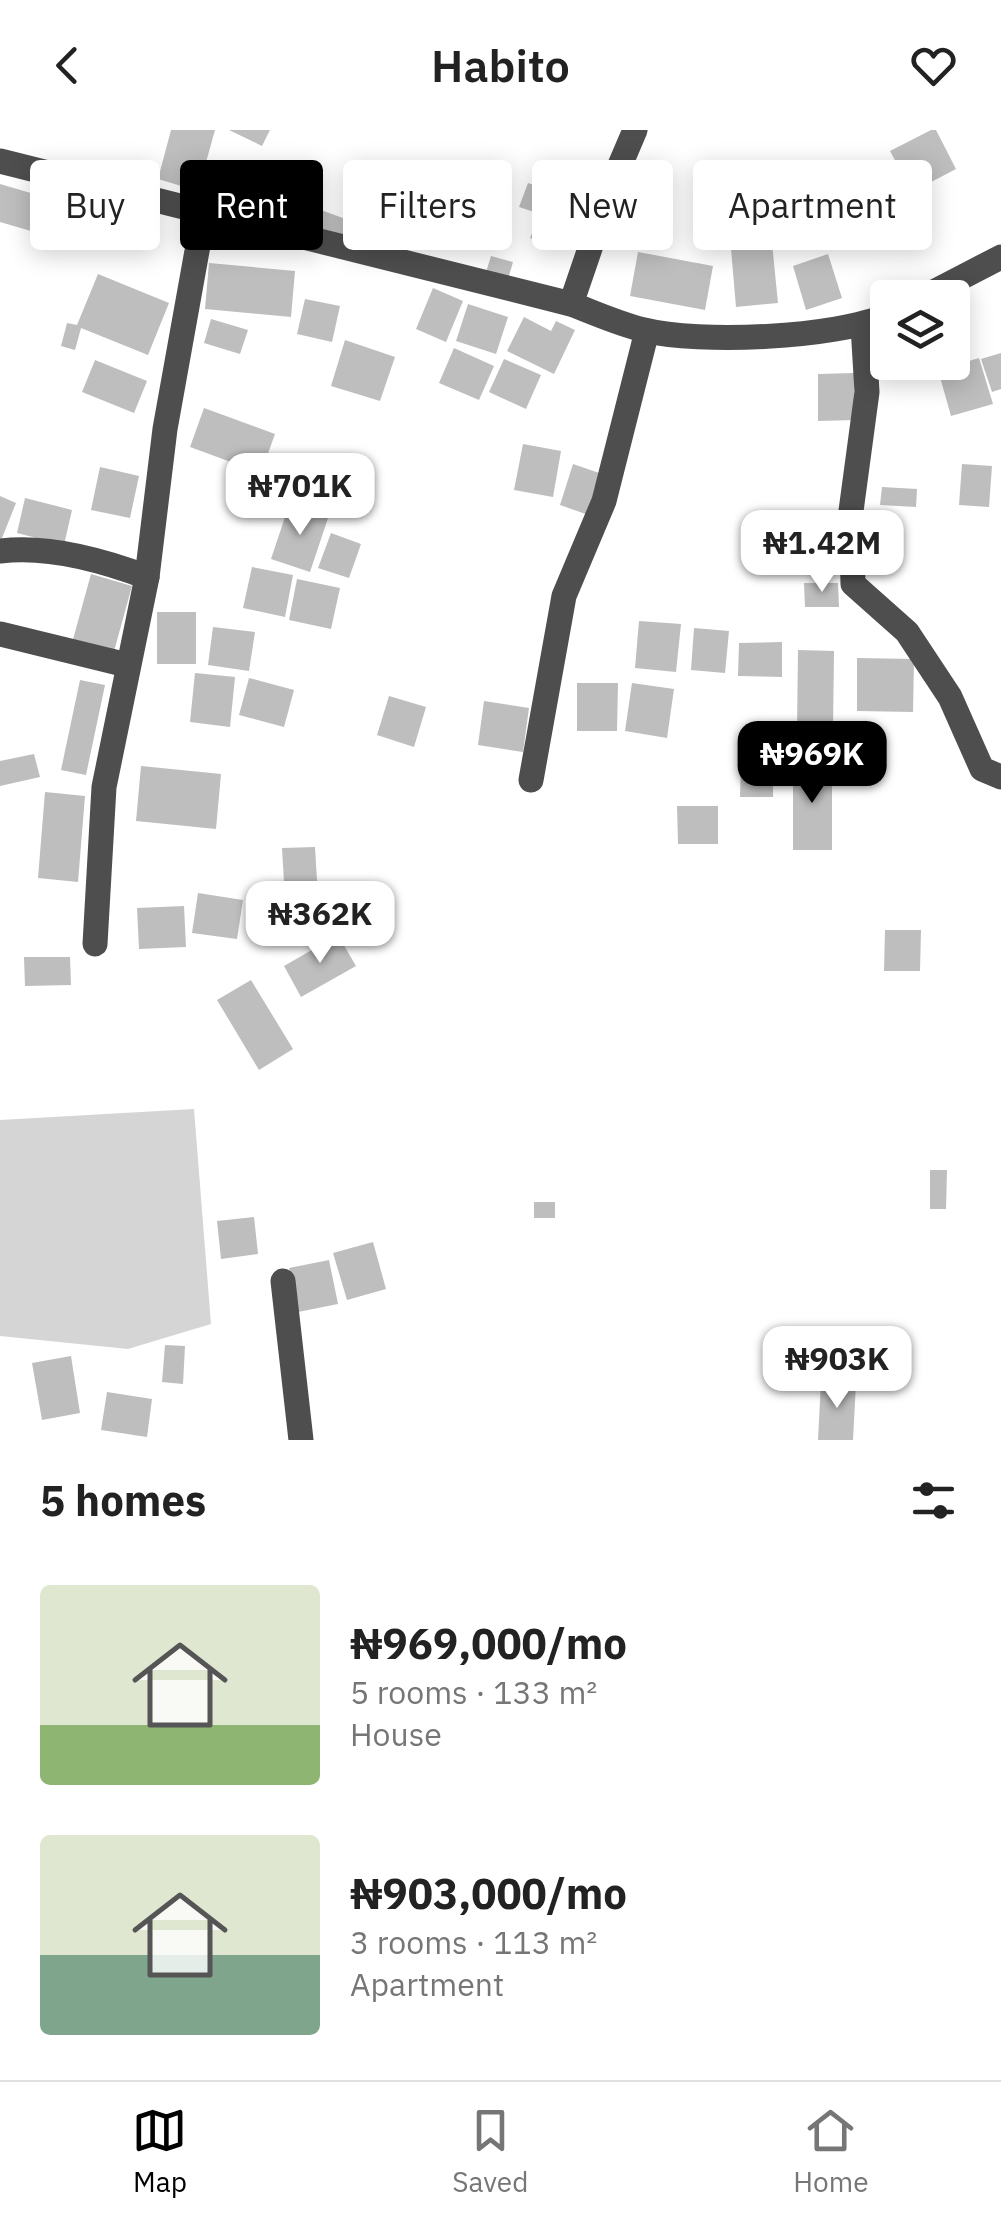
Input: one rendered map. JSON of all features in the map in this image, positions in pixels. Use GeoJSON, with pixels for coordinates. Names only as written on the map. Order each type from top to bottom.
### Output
{"type":"FeatureCollection","features":[{"type":"Feature","properties":{"kind":"street"},"geometry":{"type":"LineString","coordinates":[[572,304],[612,184],[636,130]]}},
{"type":"Feature","properties":{"kind":"street"},"geometry":{"type":"LineString","coordinates":[[0,161],[180,206]]}},
{"type":"Feature","properties":{"kind":"street"},"geometry":{"type":"LineString","coordinates":[[323,242],[572,304],[646,331],[754,338],[870,323]]}},
{"type":"Feature","properties":{"kind":"street"},"geometry":{"type":"LineString","coordinates":[[95,944],[104,787],[146,577],[165,430],[197,250]]}},
{"type":"Feature","properties":{"kind":"street"},"geometry":{"type":"LineString","coordinates":[[957,280],[1001,257]]}},
{"type":"Feature","properties":{"kind":"street"},"geometry":{"type":"LineString","coordinates":[[863,326],[867,392],[851,511],[854,584],[907,632],[950,697],[982,769],[1001,777]]}},
{"type":"Feature","properties":{"kind":"street"},"geometry":{"type":"LineString","coordinates":[[531,780],[564,596],[604,501],[646,331]]}},
{"type":"Feature","properties":{"kind":"street"},"geometry":{"type":"LineString","coordinates":[[0,551],[25,548],[113,564],[146,577]]}},
{"type":"Feature","properties":{"kind":"street"},"geometry":{"type":"LineString","coordinates":[[0,634],[127,665]]}},
{"type":"Feature","properties":{"kind":"street"},"geometry":{"type":"LineString","coordinates":[[283,1281],[302,1440]]}},
{"type":"Feature","properties":{"kind":"shaded area"},"geometry":{"type":"Polygon","coordinates":[[[194,1109],[211,1324],[128,1349],[0,1336],[0,1120],[194,1109]]]}},
{"type":"Feature","properties":{"kind":"building"},"geometry":{"type":"Polygon","coordinates":[[[171,130],[215,130],[207,160],[180,160],[180,186],[160,180],[171,130]]]}},
{"type":"Feature","properties":{"kind":"building"},"geometry":{"type":"Polygon","coordinates":[[[229,130],[270,130],[262,146],[229,130]]]}},
{"type":"Feature","properties":{"kind":"building"},"geometry":{"type":"Polygon","coordinates":[[[936,130],[956,169],[932,182],[932,160],[895,160],[890,151],[936,130]]]}},
{"type":"Feature","properties":{"kind":"building"},"geometry":{"type":"Polygon","coordinates":[[[528,183],[532,184],[532,211],[519,207],[528,183]]]}},
{"type":"Feature","properties":{"kind":"building"},"geometry":{"type":"Polygon","coordinates":[[[0,184],[30,193],[30,231],[0,222],[0,184]]]}},
{"type":"Feature","properties":{"kind":"building"},"geometry":{"type":"Polygon","coordinates":[[[323,211],[343,218],[343,237],[323,230],[323,211]]]}},
{"type":"Feature","properties":{"kind":"building"},"geometry":{"type":"Polygon","coordinates":[[[731,250],[773,250],[778,303],[736,307],[731,250]]]}},
{"type":"Feature","properties":{"kind":"building"},"geometry":{"type":"Polygon","coordinates":[[[638,252],[713,266],[705,310],[630,296],[638,252]]]}},
{"type":"Feature","properties":{"kind":"building"},"geometry":{"type":"Polygon","coordinates":[[[828,254],[842,298],[806,310],[793,266],[828,254]]]}},
{"type":"Feature","properties":{"kind":"building"},"geometry":{"type":"Polygon","coordinates":[[[491,256],[513,262],[508,279],[486,272],[491,256]]]}},
{"type":"Feature","properties":{"kind":"building"},"geometry":{"type":"Polygon","coordinates":[[[209,263],[295,271],[291,317],[205,309],[209,263]]]}},
{"type":"Feature","properties":{"kind":"building"},"geometry":{"type":"Polygon","coordinates":[[[98,274],[169,303],[148,355],[81,328],[75,350],[61,346],[67,323],[77,325],[98,274]]]}},
{"type":"Feature","properties":{"kind":"building"},"geometry":{"type":"Polygon","coordinates":[[[433,288],[463,301],[446,342],[416,329],[433,288]]]}},
{"type":"Feature","properties":{"kind":"building"},"geometry":{"type":"Polygon","coordinates":[[[305,299],[340,306],[332,342],[297,334],[305,299]]]}},
{"type":"Feature","properties":{"kind":"building"},"geometry":{"type":"Polygon","coordinates":[[[468,304],[508,317],[496,354],[456,341],[468,304]]]}},
{"type":"Feature","properties":{"kind":"building"},"geometry":{"type":"Polygon","coordinates":[[[524,317],[551,331],[556,321],[575,330],[554,374],[507,351],[524,317]]]}},
{"type":"Feature","properties":{"kind":"building"},"geometry":{"type":"Polygon","coordinates":[[[211,319],[248,330],[240,354],[204,343],[211,319]]]}},
{"type":"Feature","properties":{"kind":"building"},"geometry":{"type":"Polygon","coordinates":[[[345,340],[395,357],[380,401],[331,386],[345,340]]]}},
{"type":"Feature","properties":{"kind":"building"},"geometry":{"type":"Polygon","coordinates":[[[454,348],[494,366],[479,400],[439,383],[454,348]]]}},
{"type":"Feature","properties":{"kind":"building"},"geometry":{"type":"Polygon","coordinates":[[[1001,353],[1001,389],[992,392],[981,359],[1001,353]]]}},
{"type":"Feature","properties":{"kind":"building"},"geometry":{"type":"Polygon","coordinates":[[[979,358],[993,404],[951,416],[941,380],[970,380],[970,361],[979,358]]]}},
{"type":"Feature","properties":{"kind":"building"},"geometry":{"type":"Polygon","coordinates":[[[504,359],[541,375],[526,409],[489,392],[504,359]]]}},
{"type":"Feature","properties":{"kind":"building"},"geometry":{"type":"Polygon","coordinates":[[[95,360],[147,381],[134,413],[82,392],[95,360]]]}},
{"type":"Feature","properties":{"kind":"building"},"geometry":{"type":"Polygon","coordinates":[[[854,373],[855,420],[818,421],[818,374],[854,373]]]}},
{"type":"Feature","properties":{"kind":"building"},"geometry":{"type":"Polygon","coordinates":[[[204,408],[275,434],[261,473],[190,447],[204,408]]]}},
{"type":"Feature","properties":{"kind":"building"},"geometry":{"type":"Polygon","coordinates":[[[523,444],[561,451],[553,497],[514,490],[523,444]]]}},
{"type":"Feature","properties":{"kind":"building"},"geometry":{"type":"Polygon","coordinates":[[[573,464],[608,476],[594,517],[560,505],[573,464]]]}},
{"type":"Feature","properties":{"kind":"building"},"geometry":{"type":"Polygon","coordinates":[[[962,464],[992,466],[989,507],[959,505],[962,464]]]}},
{"type":"Feature","properties":{"kind":"building"},"geometry":{"type":"Polygon","coordinates":[[[100,467],[139,476],[130,518],[91,510],[100,467]]]}},
{"type":"Feature","properties":{"kind":"building"},"geometry":{"type":"Polygon","coordinates":[[[882,487],[917,489],[916,507],[880,505],[882,487]]]}},
{"type":"Feature","properties":{"kind":"building"},"geometry":{"type":"Polygon","coordinates":[[[0,496],[16,503],[0,543],[0,496]]]}},
{"type":"Feature","properties":{"kind":"building"},"geometry":{"type":"Polygon","coordinates":[[[25,498],[72,510],[64,545],[17,533],[25,498]]]}},
{"type":"Feature","properties":{"kind":"building"},"geometry":{"type":"Polygon","coordinates":[[[289,505],[328,518],[310,572],[271,559],[289,505]]]}},
{"type":"Feature","properties":{"kind":"building"},"geometry":{"type":"Polygon","coordinates":[[[331,533],[361,544],[349,578],[318,568],[331,533]]]}},
{"type":"Feature","properties":{"kind":"building"},"geometry":{"type":"Polygon","coordinates":[[[252,567],[293,575],[285,617],[243,608],[252,567]]]}},
{"type":"Feature","properties":{"kind":"building"},"geometry":{"type":"Polygon","coordinates":[[[91,574],[132,586],[113,655],[72,643],[91,574]]]}},
{"type":"Feature","properties":{"kind":"building"},"geometry":{"type":"Polygon","coordinates":[[[297,579],[340,588],[331,629],[289,620],[297,579]]]}},
{"type":"Feature","properties":{"kind":"building"},"geometry":{"type":"Polygon","coordinates":[[[804,583],[838,583],[839,607],[805,607],[804,583]]]}},
{"type":"Feature","properties":{"kind":"building"},"geometry":{"type":"Polygon","coordinates":[[[157,612],[196,612],[196,664],[157,664],[157,612]]]}},
{"type":"Feature","properties":{"kind":"building"},"geometry":{"type":"Polygon","coordinates":[[[639,621],[681,624],[676,672],[635,668],[639,621]]]}},
{"type":"Feature","properties":{"kind":"building"},"geometry":{"type":"Polygon","coordinates":[[[213,627],[255,632],[249,671],[208,665],[213,627]]]}},
{"type":"Feature","properties":{"kind":"building"},"geometry":{"type":"Polygon","coordinates":[[[694,628],[729,631],[725,673],[691,670],[694,628]]]}},
{"type":"Feature","properties":{"kind":"building"},"geometry":{"type":"Polygon","coordinates":[[[782,642],[782,677],[738,676],[739,643],[782,642]]]}},
{"type":"Feature","properties":{"kind":"building"},"geometry":{"type":"Polygon","coordinates":[[[798,650],[834,651],[833,730],[797,730],[798,650]]]}},
{"type":"Feature","properties":{"kind":"building"},"geometry":{"type":"Polygon","coordinates":[[[857,658],[914,659],[913,712],[857,711],[857,658]]]}},
{"type":"Feature","properties":{"kind":"building"},"geometry":{"type":"Polygon","coordinates":[[[195,673],[235,677],[230,727],[190,722],[195,673]]]}},
{"type":"Feature","properties":{"kind":"building"},"geometry":{"type":"Polygon","coordinates":[[[249,678],[294,690],[284,727],[239,715],[249,678]]]}},
{"type":"Feature","properties":{"kind":"building"},"geometry":{"type":"Polygon","coordinates":[[[80,680],[105,685],[86,775],[61,770],[80,680]]]}},
{"type":"Feature","properties":{"kind":"building"},"geometry":{"type":"Polygon","coordinates":[[[577,683],[618,683],[617,731],[577,731],[577,683]]]}},
{"type":"Feature","properties":{"kind":"building"},"geometry":{"type":"Polygon","coordinates":[[[632,683],[674,689],[667,738],[625,731],[632,683]]]}},
{"type":"Feature","properties":{"kind":"building"},"geometry":{"type":"Polygon","coordinates":[[[389,696],[426,707],[414,747],[377,735],[389,696]]]}},
{"type":"Feature","properties":{"kind":"building"},"geometry":{"type":"Polygon","coordinates":[[[484,701],[529,708],[523,752],[478,745],[484,701]]]}},
{"type":"Feature","properties":{"kind":"building"},"geometry":{"type":"Polygon","coordinates":[[[34,754],[40,777],[0,786],[0,761],[34,754]]]}},
{"type":"Feature","properties":{"kind":"building"},"geometry":{"type":"Polygon","coordinates":[[[741,762],[773,762],[773,797],[740,797],[741,762]]]}},
{"type":"Feature","properties":{"kind":"building"},"geometry":{"type":"Polygon","coordinates":[[[793,763],[832,763],[832,850],[793,850],[793,763]]]}},
{"type":"Feature","properties":{"kind":"building"},"geometry":{"type":"Polygon","coordinates":[[[141,766],[221,774],[216,829],[136,821],[141,766]]]}},
{"type":"Feature","properties":{"kind":"building"},"geometry":{"type":"Polygon","coordinates":[[[45,792],[85,796],[78,882],[38,878],[45,792]]]}},
{"type":"Feature","properties":{"kind":"building"},"geometry":{"type":"Polygon","coordinates":[[[677,806],[718,806],[718,844],[678,844],[677,806]]]}},
{"type":"Feature","properties":{"kind":"building"},"geometry":{"type":"Polygon","coordinates":[[[315,847],[318,897],[285,899],[282,848],[315,847]]]}},
{"type":"Feature","properties":{"kind":"building"},"geometry":{"type":"Polygon","coordinates":[[[198,893],[243,900],[237,939],[192,933],[198,893]]]}},
{"type":"Feature","properties":{"kind":"building"},"geometry":{"type":"Polygon","coordinates":[[[184,906],[186,947],[139,949],[137,908],[184,906]]]}},
{"type":"Feature","properties":{"kind":"building"},"geometry":{"type":"Polygon","coordinates":[[[885,930],[921,930],[920,971],[884,971],[885,930]]]}},
{"type":"Feature","properties":{"kind":"building"},"geometry":{"type":"Polygon","coordinates":[[[338,935],[356,966],[301,997],[284,966],[338,935]]]}},
{"type":"Feature","properties":{"kind":"building"},"geometry":{"type":"Polygon","coordinates":[[[24,957],[70,957],[71,985],[25,986],[24,957]]]}},
{"type":"Feature","properties":{"kind":"building"},"geometry":{"type":"Polygon","coordinates":[[[251,980],[293,1049],[259,1070],[217,1000],[251,980]]]}},
{"type":"Feature","properties":{"kind":"building"},"geometry":{"type":"Polygon","coordinates":[[[930,1170],[947,1170],[946,1209],[930,1209],[930,1170]]]}},
{"type":"Feature","properties":{"kind":"building"},"geometry":{"type":"Polygon","coordinates":[[[534,1202],[555,1202],[555,1218],[534,1218],[534,1202]]]}},
{"type":"Feature","properties":{"kind":"building"},"geometry":{"type":"Polygon","coordinates":[[[254,1217],[258,1254],[221,1259],[217,1221],[254,1217]]]}},
{"type":"Feature","properties":{"kind":"building"},"geometry":{"type":"Polygon","coordinates":[[[373,1242],[386,1289],[347,1300],[333,1253],[373,1242]]]}},
{"type":"Feature","properties":{"kind":"building"},"geometry":{"type":"Polygon","coordinates":[[[329,1260],[338,1304],[298,1312],[289,1268],[329,1260]]]}},
{"type":"Feature","properties":{"kind":"building"},"geometry":{"type":"Polygon","coordinates":[[[165,1345],[185,1346],[183,1384],[162,1382],[165,1345]]]}},
{"type":"Feature","properties":{"kind":"building"},"geometry":{"type":"Polygon","coordinates":[[[71,1356],[80,1413],[42,1420],[32,1363],[71,1356]]]}},
{"type":"Feature","properties":{"kind":"building"},"geometry":{"type":"Polygon","coordinates":[[[821,1381],[856,1383],[853,1440],[818,1440],[821,1381]]]}},
{"type":"Feature","properties":{"kind":"building"},"geometry":{"type":"Polygon","coordinates":[[[107,1392],[152,1399],[147,1437],[101,1430],[107,1392]]]}}]}
